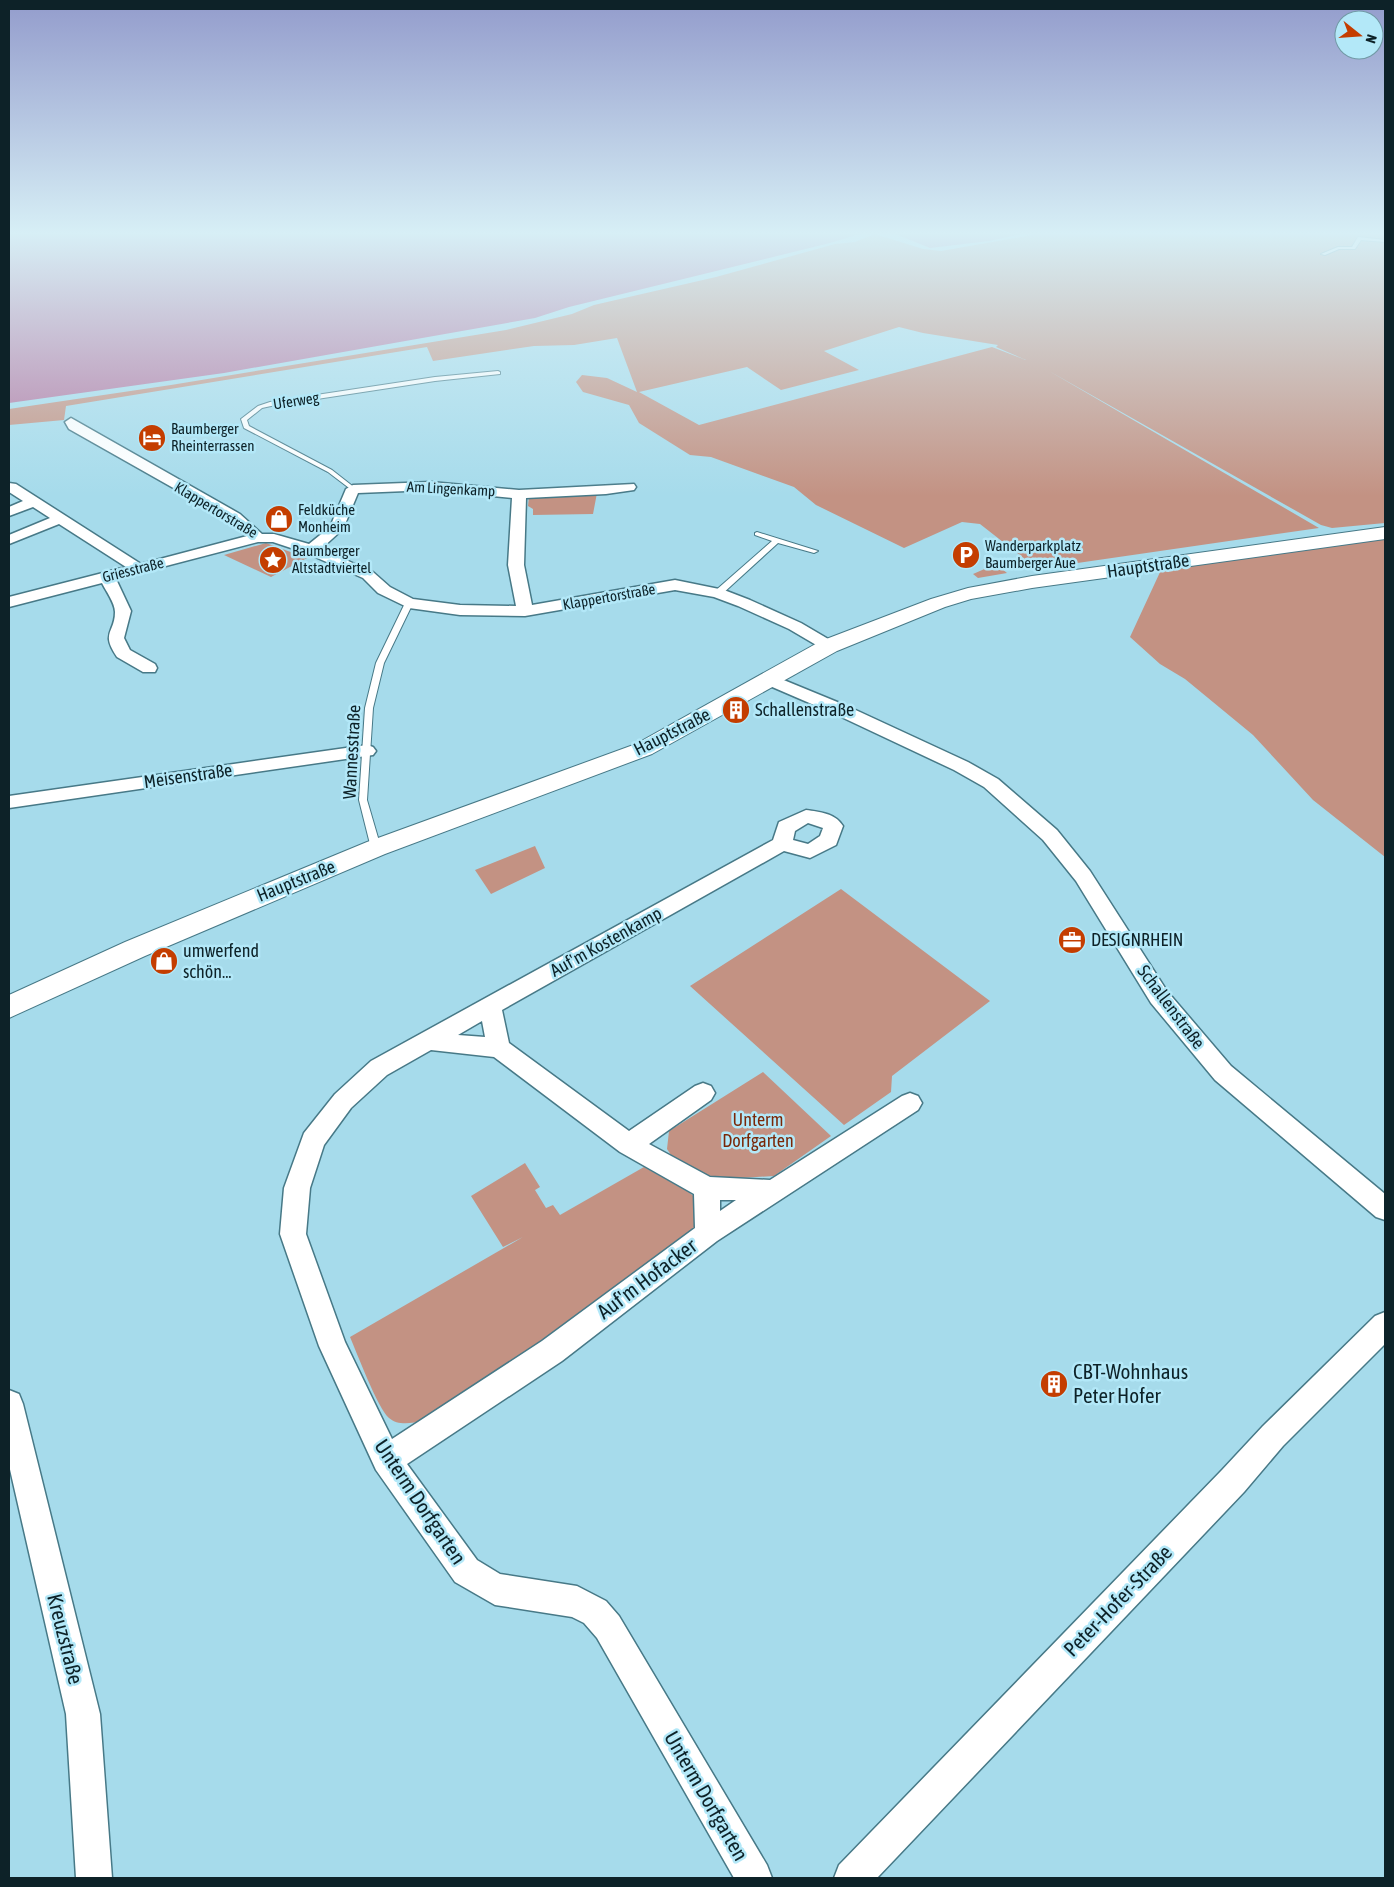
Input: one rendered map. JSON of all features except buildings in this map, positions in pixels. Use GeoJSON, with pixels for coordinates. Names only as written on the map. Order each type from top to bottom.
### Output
{"type":"FeatureCollection","features":[{"type":"Feature","properties":{"kind":"street","name":"Klappertorstraße"},"geometry":{"type":"LineString","coordinates":[[71,422],[74,426],[133,461],[235,517],[258,538],[274,538],[311,550],[368,574],[384,590],[409,603],[460,610],[524,611],[675,585],[718,593],[770,614],[829,646]]}},
{"type":"Feature","properties":{"kind":"street","name":"Am Lingenkamp"},"geometry":{"type":"LineString","coordinates":[[352,488],[431,486],[520,494],[606,490],[629,487]]}},
{"type":"Feature","properties":{"kind":"street"},"geometry":{"type":"LineString","coordinates":[[9,488],[11,487],[139,569]]}},
{"type":"Feature","properties":{"kind":"street"},"geometry":{"type":"LineString","coordinates":[[311,550],[336,529],[352,488]]}},
{"type":"Feature","properties":{"kind":"street","name":"Am Lingenkamp"},"geometry":{"type":"LineString","coordinates":[[520,494],[516,565],[524,611]]}},
{"type":"Feature","properties":{"kind":"street"},"geometry":{"type":"LineString","coordinates":[[9,512],[34,502]]}},
{"type":"Feature","properties":{"kind":"street"},"geometry":{"type":"LineString","coordinates":[[9,540],[60,519]]}},
{"type":"Feature","properties":{"kind":"street","name":"Hauptstraße"},"geometry":{"type":"LineString","coordinates":[[9,1007],[135,949],[376,848],[644,749],[829,646],[892,619],[968,594],[1032,582],[1385,533]]}},
{"type":"Feature","properties":{"kind":"street","name":"Griesstraße"},"geometry":{"type":"LineString","coordinates":[[9,602],[258,538]]}},
{"type":"Feature","properties":{"kind":"street"},"geometry":{"type":"LineString","coordinates":[[107,578],[123,611],[116,638],[123,653],[149,668]]}},
{"type":"Feature","properties":{"kind":"street","name":"Schallenstraße"},"geometry":{"type":"LineString","coordinates":[[768,679],[841,710],[961,766],[991,783],[1050,835],[1082,876],[1159,997],[1223,1073],[1385,1209]]}},
{"type":"Feature","properties":{"kind":"street","name":"Meisenstraße"},"geometry":{"type":"LineString","coordinates":[[9,802],[367,751]]}},
{"type":"Feature","properties":{"kind":"street","name":"Auf'm Kostenkamp"},"geometry":{"type":"LineString","coordinates":[[430,1041],[782,844]]}},
{"type":"Feature","properties":{"kind":"street"},"geometry":{"type":"LineString","coordinates":[[490,1007],[499,1048]]}},
{"type":"Feature","properties":{"kind":"street"},"geometry":{"type":"LineString","coordinates":[[430,1041],[499,1048],[629,1145],[707,1188],[771,1190]]}},
{"type":"Feature","properties":{"kind":"street","name":"Unterm Dorfgarten"},"geometry":{"type":"LineString","coordinates":[[430,1041],[379,1068],[343,1101],[313,1140],[297,1188],[292,1234],[333,1346],[386,1460],[466,1571],[495,1589],[577,1602],[595,1612],[608,1628],[754,1878]]}},
{"type":"Feature","properties":{"kind":"street"},"geometry":{"type":"LineString","coordinates":[[629,1145],[703,1094]]}},
{"type":"Feature","properties":{"kind":"street","name":"Auf'm Hofacker"},"geometry":{"type":"LineString","coordinates":[[386,1460],[552,1351],[708,1233],[771,1190],[785,1185],[910,1103]]}},
{"type":"Feature","properties":{"kind":"street"},"geometry":{"type":"LineString","coordinates":[[707,1188],[708,1233]]}},
{"type":"Feature","properties":{"kind":"street","name":"Peter-Hofer-Straße"},"geometry":{"type":"LineString","coordinates":[[852,1878],[1233,1481],[1273,1436],[1385,1325]]}},
{"type":"Feature","properties":{"kind":"street","name":"Kreuzstraße"},"geometry":{"type":"LineString","coordinates":[[9,1404],[83,1714],[94,1878]]}},
{"type":"Feature","properties":{"kind":"lane","name":"Uferweg"},"geometry":{"type":"LineString","coordinates":[[352,488],[330,471],[246,426],[244,419],[260,407],[270,404],[435,379],[498,372]]}},
{"type":"Feature","properties":{"kind":"lane"},"geometry":{"type":"LineString","coordinates":[[756,534],[814,551]]}},
{"type":"Feature","properties":{"kind":"lane"},"geometry":{"type":"LineString","coordinates":[[718,593],[777,540]]}},
{"type":"Feature","properties":{"kind":"lane","name":"Wannesstraße"},"geometry":{"type":"LineString","coordinates":[[376,848],[363,800],[368,708],[380,663],[409,603]]}},
{"type":"Feature","properties":{"kind":"green space"},"geometry":{"type":"Polygon","coordinates":[[[547,320],[1385,320],[1385,523],[1332,528],[1321,525],[1049,371],[1319,528],[1043,568],[1030,563],[980,524],[962,522],[904,548],[816,505],[794,487],[711,457],[690,455],[639,423],[629,405],[583,392],[576,382],[582,375],[607,378],[637,392],[617,338],[574,345],[534,346],[433,361],[427,347],[66,406],[64,420],[9,425],[9,409],[171,385],[506,330],[547,320]],[[899,327],[824,351],[859,370],[781,390],[747,367],[639,392],[699,425],[992,347],[1026,360],[996,347],[998,345],[923,333],[899,327]]]}},
{"type":"Feature","properties":{"kind":"green space"},"geometry":{"type":"Polygon","coordinates":[[[597,493],[593,514],[533,515],[533,509],[528,506],[529,496],[597,493]]]}},
{"type":"Feature","properties":{"kind":"green space"},"geometry":{"type":"Polygon","coordinates":[[[1385,539],[1385,857],[1313,800],[1253,735],[1185,679],[1160,664],[1130,637],[1161,570],[1385,539]]]}},
{"type":"Feature","properties":{"kind":"green space"},"geometry":{"type":"Polygon","coordinates":[[[266,543],[307,558],[271,577],[224,555],[266,543]]]}},
{"type":"Feature","properties":{"kind":"green space"},"geometry":{"type":"Polygon","coordinates":[[[996,564],[1007,573],[978,578],[973,574],[996,564]]]}},
{"type":"Feature","properties":{"kind":"green space"},"geometry":{"type":"Polygon","coordinates":[[[535,846],[545,868],[491,894],[475,870],[535,846]]]}},
{"type":"Feature","properties":{"kind":"green space"},"geometry":{"type":"Polygon","coordinates":[[[841,889],[990,1001],[892,1076],[891,1092],[844,1125],[690,986],[841,889]]]}},
{"type":"Feature","properties":{"kind":"green space","name":"Unterm Dorfgarten"},"geometry":{"type":"Polygon","coordinates":[[[763,1072],[831,1136],[774,1176],[725,1179],[702,1174],[675,1161],[667,1149],[669,1131],[763,1072]]]}},
{"type":"Feature","properties":{"kind":"green space"},"geometry":{"type":"Polygon","coordinates":[[[525,1163],[540,1187],[535,1190],[546,1208],[553,1205],[560,1215],[644,1167],[695,1197],[697,1227],[634,1278],[423,1421],[405,1423],[393,1421],[384,1413],[379,1404],[350,1337],[523,1237],[503,1247],[471,1196],[525,1163]]]}},
{"type":"Feature","properties":{"kind":"shaded area"},"geometry":{"type":"Polygon","coordinates":[[[9,320],[523,320],[224,373],[9,403],[9,320]]]}},
{"type":"Feature","properties":{"kind":"place","name":"Baumberger Rheinterrassen"},"geometry":{"type":"Point","coordinates":[152,438]}},
{"type":"Feature","properties":{"kind":"place","name":"Feldküche Monheim"},"geometry":{"type":"Point","coordinates":[279,519]}},
{"type":"Feature","properties":{"kind":"place","name":"Wanderparkplatz Baumberger Aue"},"geometry":{"type":"Point","coordinates":[966,555]}},
{"type":"Feature","properties":{"kind":"place","name":"Baumberger Altstadtviertel"},"geometry":{"type":"Point","coordinates":[273,560]}},
{"type":"Feature","properties":{"kind":"place","name":"Schallenstraße"},"geometry":{"type":"Point","coordinates":[736,710]}},
{"type":"Feature","properties":{"kind":"place","name":"DESIGNRHEIN"},"geometry":{"type":"Point","coordinates":[1072,940]}},
{"type":"Feature","properties":{"kind":"place","name":"umwerfend schön..."},"geometry":{"type":"Point","coordinates":[164,961]}},
{"type":"Feature","properties":{"kind":"place","name":"CBT-Wohnhaus Peter Hofer"},"geometry":{"type":"Point","coordinates":[1054,1384]}}]}
